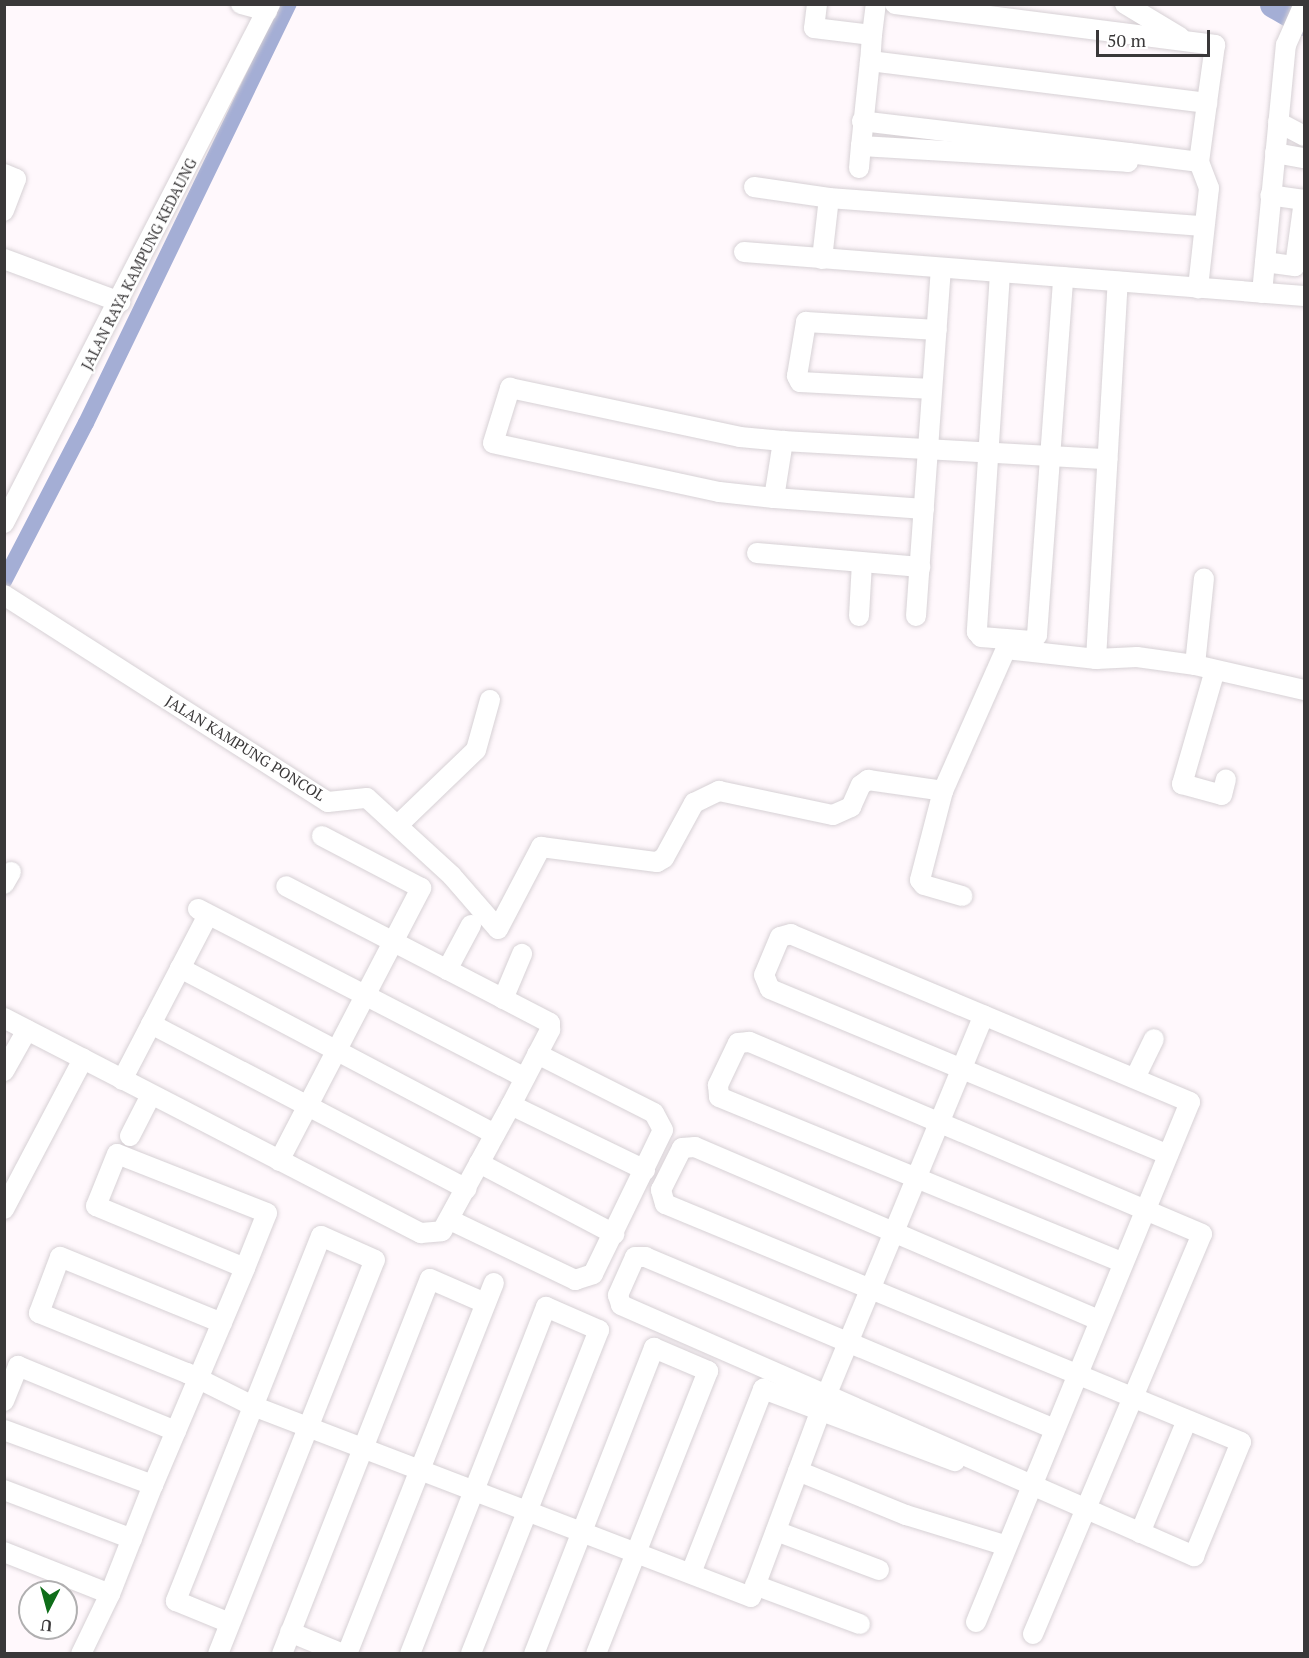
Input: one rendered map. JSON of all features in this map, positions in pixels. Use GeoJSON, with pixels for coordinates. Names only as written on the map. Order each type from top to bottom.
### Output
{"type":"FeatureCollection","features":[{"type":"Feature","properties":{"kind":"street"},"geometry":{"type":"LineString","coordinates":[[241,4],[268,8]]}},
{"type":"Feature","properties":{"kind":"street"},"geometry":{"type":"LineString","coordinates":[[817,4],[814,28],[872,35]]}},
{"type":"Feature","properties":{"kind":"street"},"geometry":{"type":"LineString","coordinates":[[859,168],[862,121],[876,4]]}},
{"type":"Feature","properties":{"kind":"street"},"geometry":{"type":"LineString","coordinates":[[895,4],[1215,45],[1199,162],[1209,188],[1203,226],[1198,288]]}},
{"type":"Feature","properties":{"kind":"street"},"geometry":{"type":"LineString","coordinates":[[1010,4],[1042,23]]}},
{"type":"Feature","properties":{"kind":"street"},"geometry":{"type":"LineString","coordinates":[[1125,4],[1188,42]]}},
{"type":"Feature","properties":{"kind":"street"},"geometry":{"type":"LineString","coordinates":[[1262,293],[1286,45],[1303,7]]}},
{"type":"Feature","properties":{"kind":"street","name":"JALAN RAYA KAMPUNG KEDAUNG"},"geometry":{"type":"LineString","coordinates":[[4,523],[120,302],[268,8]]}},
{"type":"Feature","properties":{"kind":"street"},"geometry":{"type":"LineString","coordinates":[[870,61],[1207,103]]}},
{"type":"Feature","properties":{"kind":"street"},"geometry":{"type":"LineString","coordinates":[[862,121],[1199,162]]}},
{"type":"Feature","properties":{"kind":"street"},"geometry":{"type":"LineString","coordinates":[[1278,122],[1305,136]]}},
{"type":"Feature","properties":{"kind":"street"},"geometry":{"type":"LineString","coordinates":[[861,146],[1128,162],[1129,153]]}},
{"type":"Feature","properties":{"kind":"street"},"geometry":{"type":"LineString","coordinates":[[1275,153],[1305,158]]}},
{"type":"Feature","properties":{"kind":"street"},"geometry":{"type":"LineString","coordinates":[[4,174],[16,179],[4,211]]}},
{"type":"Feature","properties":{"kind":"street"},"geometry":{"type":"LineString","coordinates":[[754,187],[829,198],[1203,226]]}},
{"type":"Feature","properties":{"kind":"street"},"geometry":{"type":"LineString","coordinates":[[1265,262],[1295,266],[1304,200],[1270,195]]}},
{"type":"Feature","properties":{"kind":"street"},"geometry":{"type":"LineString","coordinates":[[822,259],[829,198]]}},
{"type":"Feature","properties":{"kind":"street"},"geometry":{"type":"LineString","coordinates":[[744,252],[1305,296]]}},
{"type":"Feature","properties":{"kind":"street"},"geometry":{"type":"LineString","coordinates":[[4,259],[120,302]]}},
{"type":"Feature","properties":{"kind":"street"},"geometry":{"type":"LineString","coordinates":[[916,616],[930,449],[941,268]]}},
{"type":"Feature","properties":{"kind":"street"},"geometry":{"type":"LineString","coordinates":[[1000,273],[977,632],[981,637],[1032,641],[1037,635],[1047,456],[1063,278]]}},
{"type":"Feature","properties":{"kind":"street"},"geometry":{"type":"LineString","coordinates":[[1096,659],[1118,282]]}},
{"type":"Feature","properties":{"kind":"street"},"geometry":{"type":"LineString","coordinates":[[932,389],[800,382],[797,376],[806,322],[937,330]]}},
{"type":"Feature","properties":{"kind":"street"},"geometry":{"type":"LineString","coordinates":[[924,509],[718,492],[494,443],[510,388],[740,437],[1108,459]]}},
{"type":"Feature","properties":{"kind":"street"},"geometry":{"type":"LineString","coordinates":[[774,498],[783,441]]}},
{"type":"Feature","properties":{"kind":"street"},"geometry":{"type":"LineString","coordinates":[[758,553],[920,567]]}},
{"type":"Feature","properties":{"kind":"street"},"geometry":{"type":"LineString","coordinates":[[859,616],[862,563]]}},
{"type":"Feature","properties":{"kind":"street"},"geometry":{"type":"LineString","coordinates":[[1195,665],[1204,578]]}},
{"type":"Feature","properties":{"kind":"street","name":"JALAN KAMPUNG PONCOL"},"geometry":{"type":"LineString","coordinates":[[7,597],[328,802],[364,796],[452,876],[498,929],[541,847],[661,861],[694,802],[719,791],[833,815],[851,807],[861,785],[868,780],[943,791]]}},
{"type":"Feature","properties":{"kind":"street"},"geometry":{"type":"LineString","coordinates":[[962,896],[924,885],[920,880],[943,791],[1006,649],[1096,659],[1137,657],[1195,665],[1305,690]]}},
{"type":"Feature","properties":{"kind":"street"},"geometry":{"type":"LineString","coordinates":[[1215,670],[1180,793],[1222,795],[1226,779]]}},
{"type":"Feature","properties":{"kind":"street"},"geometry":{"type":"LineString","coordinates":[[398,825],[476,750],[490,700]]}},
{"type":"Feature","properties":{"kind":"street"},"geometry":{"type":"LineString","coordinates":[[279,1161],[366,998],[421,888],[322,836]]}},
{"type":"Feature","properties":{"kind":"street"},"geometry":{"type":"LineString","coordinates":[[5,1019],[421,1233],[442,1230],[450,1220],[511,1105],[550,1023],[286,886]]}},
{"type":"Feature","properties":{"kind":"street"},"geometry":{"type":"LineString","coordinates":[[122,1080],[180,968],[203,912],[525,1078]]}},
{"type":"Feature","properties":{"kind":"street"},"geometry":{"type":"LineString","coordinates":[[447,970],[471,925]]}},
{"type":"Feature","properties":{"kind":"street"},"geometry":{"type":"LineString","coordinates":[[976,1622],[1004,1545],[1052,1428],[1168,1155],[1190,1102],[1136,1076],[984,1016],[791,934],[780,937],[764,975],[770,989],[1168,1155]]}},
{"type":"Feature","properties":{"kind":"street"},"geometry":{"type":"LineString","coordinates":[[503,999],[522,954]]}},
{"type":"Feature","properties":{"kind":"street"},"geometry":{"type":"LineString","coordinates":[[180,968],[495,1134]]}},
{"type":"Feature","properties":{"kind":"street"},"geometry":{"type":"LineString","coordinates":[[222,1323],[60,1257],[39,1313],[198,1380],[253,1406],[417,1471],[636,1551],[751,1597],[823,1404],[984,1016]]}},
{"type":"Feature","properties":{"kind":"street"},"geometry":{"type":"LineString","coordinates":[[151,1024],[466,1189]]}},
{"type":"Feature","properties":{"kind":"street"},"geometry":{"type":"LineString","coordinates":[[4,1071],[27,1030]]}},
{"type":"Feature","properties":{"kind":"street"},"geometry":{"type":"LineString","coordinates":[[1136,1076],[1154,1039]]}},
{"type":"Feature","properties":{"kind":"street"},"geometry":{"type":"LineString","coordinates":[[1033,1634],[1202,1234],[741,1040],[718,1085],[719,1097],[1122,1262]]}},
{"type":"Feature","properties":{"kind":"street"},"geometry":{"type":"LineString","coordinates":[[450,1220],[575,1280],[594,1274],[663,1130],[661,1120],[654,1113],[537,1054]]}},
{"type":"Feature","properties":{"kind":"street"},"geometry":{"type":"LineString","coordinates":[[4,1209],[83,1059]]}},
{"type":"Feature","properties":{"kind":"street"},"geometry":{"type":"LineString","coordinates":[[130,1136],[151,1095]]}},
{"type":"Feature","properties":{"kind":"street"},"geometry":{"type":"LineString","coordinates":[[511,1105],[645,1170]]}},
{"type":"Feature","properties":{"kind":"street"},"geometry":{"type":"LineString","coordinates":[[1052,1428],[640,1256],[635,1257],[618,1295],[621,1305],[823,1404],[1029,1485],[1194,1556],[1241,1442],[870,1291],[665,1204],[661,1190],[682,1148],[695,1147],[1098,1320]]}},
{"type":"Feature","properties":{"kind":"street"},"geometry":{"type":"LineString","coordinates":[[81,1653],[110,1594],[153,1485],[222,1323],[245,1268],[267,1213],[117,1154],[96,1206],[245,1268]]}},
{"type":"Feature","properties":{"kind":"street"},"geometry":{"type":"LineString","coordinates":[[479,1163],[614,1234]]}},
{"type":"Feature","properties":{"kind":"street"},"geometry":{"type":"LineString","coordinates":[[218,1653],[309,1427],[375,1260],[321,1236],[176,1601],[230,1623]]}},
{"type":"Feature","properties":{"kind":"street"},"geometry":{"type":"LineString","coordinates":[[282,1653],[430,1279],[485,1303]]}},
{"type":"Feature","properties":{"kind":"street"},"geometry":{"type":"LineString","coordinates":[[290,1632],[345,1653],[494,1283]]}},
{"type":"Feature","properties":{"kind":"street"},"geometry":{"type":"LineString","coordinates":[[410,1653],[546,1307],[599,1330],[471,1653]]}},
{"type":"Feature","properties":{"kind":"street"},"geometry":{"type":"LineString","coordinates":[[534,1653],[579,1532],[654,1348],[708,1371],[596,1653]]}},
{"type":"Feature","properties":{"kind":"street"},"geometry":{"type":"LineString","coordinates":[[4,1401],[18,1366],[176,1431]]}},
{"type":"Feature","properties":{"kind":"street"},"geometry":{"type":"LineString","coordinates":[[691,1573],[763,1389],[823,1404]]}},
{"type":"Feature","properties":{"kind":"street"},"geometry":{"type":"LineString","coordinates":[[1140,1533],[1187,1420]]}},
{"type":"Feature","properties":{"kind":"street"},"geometry":{"type":"LineString","coordinates":[[4,1430],[153,1485]]}},
{"type":"Feature","properties":{"kind":"street"},"geometry":{"type":"LineString","coordinates":[[798,1471],[906,1515],[1004,1545]]}},
{"type":"Feature","properties":{"kind":"street"},"geometry":{"type":"LineString","coordinates":[[4,1490],[132,1539]]}},
{"type":"Feature","properties":{"kind":"street"},"geometry":{"type":"LineString","coordinates":[[776,1531],[879,1570]]}},
{"type":"Feature","properties":{"kind":"street"},"geometry":{"type":"LineString","coordinates":[[4,1552],[110,1594]]}},
{"type":"Feature","properties":{"kind":"street"},"geometry":{"type":"LineString","coordinates":[[755,1585],[860,1624]]}},
{"type":"Feature","properties":{"kind":"waterway"},"geometry":{"type":"LineString","coordinates":[[4,581],[86,423],[289,4]]}},
{"type":"Feature","properties":{"kind":"waterway"},"geometry":{"type":"LineString","coordinates":[[1273,4],[1304,22]]}}]}
